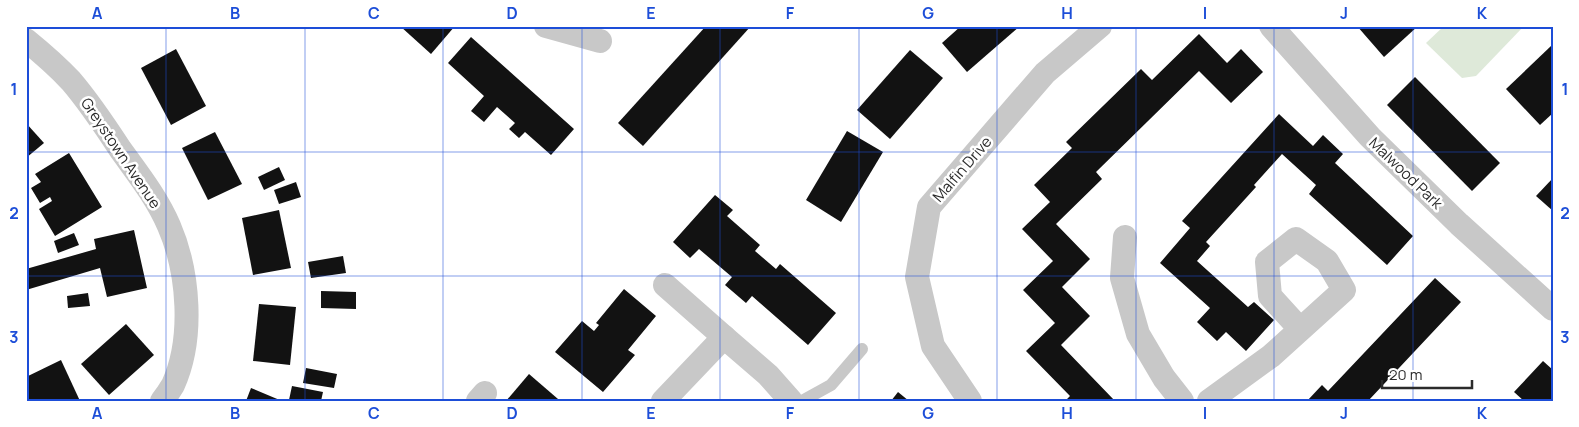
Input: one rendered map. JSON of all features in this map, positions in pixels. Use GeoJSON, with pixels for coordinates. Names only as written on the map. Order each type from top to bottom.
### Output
{"type":"FeatureCollection","features":[{"type":"Feature","properties":{"kind":"street"},"geometry":{"type":"LineString","coordinates":[[546,26],[600,41]]}},
{"type":"Feature","properties":{"kind":"street","name":"Malfin Drive"},"geometry":{"type":"LineString","coordinates":[[970,401],[933,346],[917,277],[929,207],[1045,73],[1100,26]]}},
{"type":"Feature","properties":{"kind":"street","name":"Malwood Park"},"geometry":{"type":"LineString","coordinates":[[1270,26],[1370,137],[1458,224],[1553,309]]}},
{"type":"Feature","properties":{"kind":"street","name":"Greystown Avenue"},"geometry":{"type":"LineString","coordinates":[[26,40],[47,57],[72,82],[156,200],[169,227],[182,268],[186,307],[180,364],[172,386],[162,401]]}},
{"type":"Feature","properties":{"kind":"street"},"geometry":{"type":"LineString","coordinates":[[1125,237],[1122,278],[1138,334],[1164,378],[1182,401]]}},
{"type":"Feature","properties":{"kind":"street"},"geometry":{"type":"LineString","coordinates":[[665,285],[768,375],[791,401]]}},
{"type":"Feature","properties":{"kind":"street"},"geometry":{"type":"LineString","coordinates":[[1209,401],[1271,356],[1300,329]]}},
{"type":"Feature","properties":{"kind":"street"},"geometry":{"type":"LineString","coordinates":[[664,401],[724,337]]}},
{"type":"Feature","properties":{"kind":"lane"},"geometry":{"type":"LineString","coordinates":[[802,401],[831,385],[862,349]]}},
{"type":"Feature","properties":{"kind":"green space"},"geometry":{"type":"Polygon","coordinates":[[[1444,26],[1524,26],[1476,76],[1462,78],[1426,43],[1444,26]]]}},
{"type":"Feature","properties":{"kind":"building"},"geometry":{"type":"Polygon","coordinates":[[[400,26],[455,26],[431,54],[400,26]]]}},
{"type":"Feature","properties":{"kind":"building"},"geometry":{"type":"Polygon","coordinates":[[[706,26],[751,26],[643,146],[618,123],[706,26]]]}},
{"type":"Feature","properties":{"kind":"building"},"geometry":{"type":"Polygon","coordinates":[[[961,26],[1020,26],[967,72],[942,43],[961,26]]]}},
{"type":"Feature","properties":{"kind":"building"},"geometry":{"type":"Polygon","coordinates":[[[1357,26],[1418,26],[1384,57],[1357,26]]]}},
{"type":"Feature","properties":{"kind":"building"},"geometry":{"type":"Polygon","coordinates":[[[1199,34],[1227,63],[1241,49],[1263,72],[1231,103],[1199,71],[1096,172],[1102,179],[1056,224],[1090,259],[1062,287],[1090,316],[1061,345],[1115,401],[1065,401],[1070,396],[1026,351],[1055,323],[1023,290],[1053,261],[1022,229],[1050,202],[1034,185],[1072,148],[1066,142],[1141,69],[1152,80],[1199,34]]]}},
{"type":"Feature","properties":{"kind":"building"},"geometry":{"type":"Polygon","coordinates":[[[471,37],[574,129],[551,155],[525,132],[519,138],[509,129],[515,123],[497,107],[484,122],[471,111],[484,96],[448,63],[471,37]]]}},
{"type":"Feature","properties":{"kind":"building"},"geometry":{"type":"Polygon","coordinates":[[[1551,46],[1553,47],[1553,113],[1540,125],[1506,89],[1551,46]]]}},
{"type":"Feature","properties":{"kind":"building"},"geometry":{"type":"Polygon","coordinates":[[[176,49],[206,106],[171,125],[141,68],[176,49]]]}},
{"type":"Feature","properties":{"kind":"building"},"geometry":{"type":"Polygon","coordinates":[[[910,50],[943,78],[890,139],[857,110],[910,50]]]}},
{"type":"Feature","properties":{"kind":"building"},"geometry":{"type":"Polygon","coordinates":[[[1415,77],[1500,163],[1472,191],[1387,105],[1415,77]]]}},
{"type":"Feature","properties":{"kind":"building"},"geometry":{"type":"Polygon","coordinates":[[[1279,114],[1313,146],[1323,135],[1343,154],[1335,163],[1413,236],[1387,265],[1309,194],[1316,185],[1282,154],[1254,185],[1256,187],[1206,242],[1210,246],[1197,261],[1248,307],[1254,302],[1274,320],[1246,351],[1226,332],[1217,341],[1197,322],[1210,308],[1160,263],[1190,228],[1182,221],[1279,114]]]}},
{"type":"Feature","properties":{"kind":"building"},"geometry":{"type":"Polygon","coordinates":[[[26,123],[44,143],[26,158],[26,123]]]}},
{"type":"Feature","properties":{"kind":"building"},"geometry":{"type":"Polygon","coordinates":[[[847,131],[883,152],[841,222],[806,200],[847,131]]]}},
{"type":"Feature","properties":{"kind":"building"},"geometry":{"type":"Polygon","coordinates":[[[215,132],[242,184],[208,200],[182,148],[215,132]]]}},
{"type":"Feature","properties":{"kind":"building"},"geometry":{"type":"Polygon","coordinates":[[[69,153],[102,207],[55,236],[39,209],[52,201],[50,197],[40,203],[31,188],[41,182],[35,174],[69,153]]]}},
{"type":"Feature","properties":{"kind":"building"},"geometry":{"type":"Polygon","coordinates":[[[279,167],[285,180],[264,190],[258,177],[279,167]]]}},
{"type":"Feature","properties":{"kind":"building"},"geometry":{"type":"Polygon","coordinates":[[[1553,178],[1553,211],[1536,196],[1553,178]]]}},
{"type":"Feature","properties":{"kind":"building"},"geometry":{"type":"Polygon","coordinates":[[[296,182],[301,197],[279,204],[274,190],[296,182]]]}},
{"type":"Feature","properties":{"kind":"building"},"geometry":{"type":"Polygon","coordinates":[[[715,195],[733,210],[727,216],[760,245],[755,251],[776,269],[780,264],[836,313],[808,345],[752,296],[746,303],[725,285],[732,277],[699,249],[690,258],[673,242],[715,195]]]}},
{"type":"Feature","properties":{"kind":"building"},"geometry":{"type":"Polygon","coordinates":[[[279,210],[291,268],[253,275],[242,218],[279,210]]]}},
{"type":"Feature","properties":{"kind":"building"},"geometry":{"type":"Polygon","coordinates":[[[134,230],[147,288],[107,297],[100,268],[26,290],[26,269],[96,249],[94,239],[134,230]]]}},
{"type":"Feature","properties":{"kind":"building"},"geometry":{"type":"Polygon","coordinates":[[[74,233],[79,245],[58,253],[54,241],[74,233]]]}},
{"type":"Feature","properties":{"kind":"building"},"geometry":{"type":"Polygon","coordinates":[[[343,256],[346,273],[311,278],[308,262],[343,256]]]}},
{"type":"Feature","properties":{"kind":"building"},"geometry":{"type":"Polygon","coordinates":[[[1435,278],[1461,302],[1368,401],[1307,401],[1322,385],[1328,391],[1435,278]]]}},
{"type":"Feature","properties":{"kind":"building"},"geometry":{"type":"Polygon","coordinates":[[[624,289],[656,316],[628,350],[635,355],[603,392],[555,352],[582,321],[594,331],[599,325],[596,323],[624,289]]]}},
{"type":"Feature","properties":{"kind":"building"},"geometry":{"type":"Polygon","coordinates":[[[321,291],[356,292],[356,309],[321,308],[321,291]]]}},
{"type":"Feature","properties":{"kind":"building"},"geometry":{"type":"Polygon","coordinates":[[[88,293],[90,306],[68,308],[67,296],[88,293]]]}},
{"type":"Feature","properties":{"kind":"building"},"geometry":{"type":"Polygon","coordinates":[[[259,304],[296,307],[290,365],[253,361],[259,304]]]}},
{"type":"Feature","properties":{"kind":"building"},"geometry":{"type":"Polygon","coordinates":[[[126,324],[154,355],[109,395],[81,364],[126,324]]]}},
{"type":"Feature","properties":{"kind":"building"},"geometry":{"type":"Polygon","coordinates":[[[61,360],[80,401],[26,401],[26,377],[61,360]]]}},
{"type":"Feature","properties":{"kind":"building"},"geometry":{"type":"Polygon","coordinates":[[[1543,361],[1553,370],[1553,401],[1524,401],[1514,392],[1543,361]]]}},
{"type":"Feature","properties":{"kind":"building"},"geometry":{"type":"Polygon","coordinates":[[[306,368],[337,374],[334,388],[303,383],[306,368]]]}},
{"type":"Feature","properties":{"kind":"building"},"geometry":{"type":"Polygon","coordinates":[[[529,374],[558,399],[560,401],[506,401],[529,374]]]}},
{"type":"Feature","properties":{"kind":"building"},"geometry":{"type":"Polygon","coordinates":[[[292,386],[323,392],[321,401],[289,400],[292,386]]]}},
{"type":"Feature","properties":{"kind":"building"},"geometry":{"type":"Polygon","coordinates":[[[251,388],[282,401],[246,401],[251,388]]]}},
{"type":"Feature","properties":{"kind":"building"},"geometry":{"type":"Polygon","coordinates":[[[898,392],[909,401],[891,401],[898,392]]]}}]}
